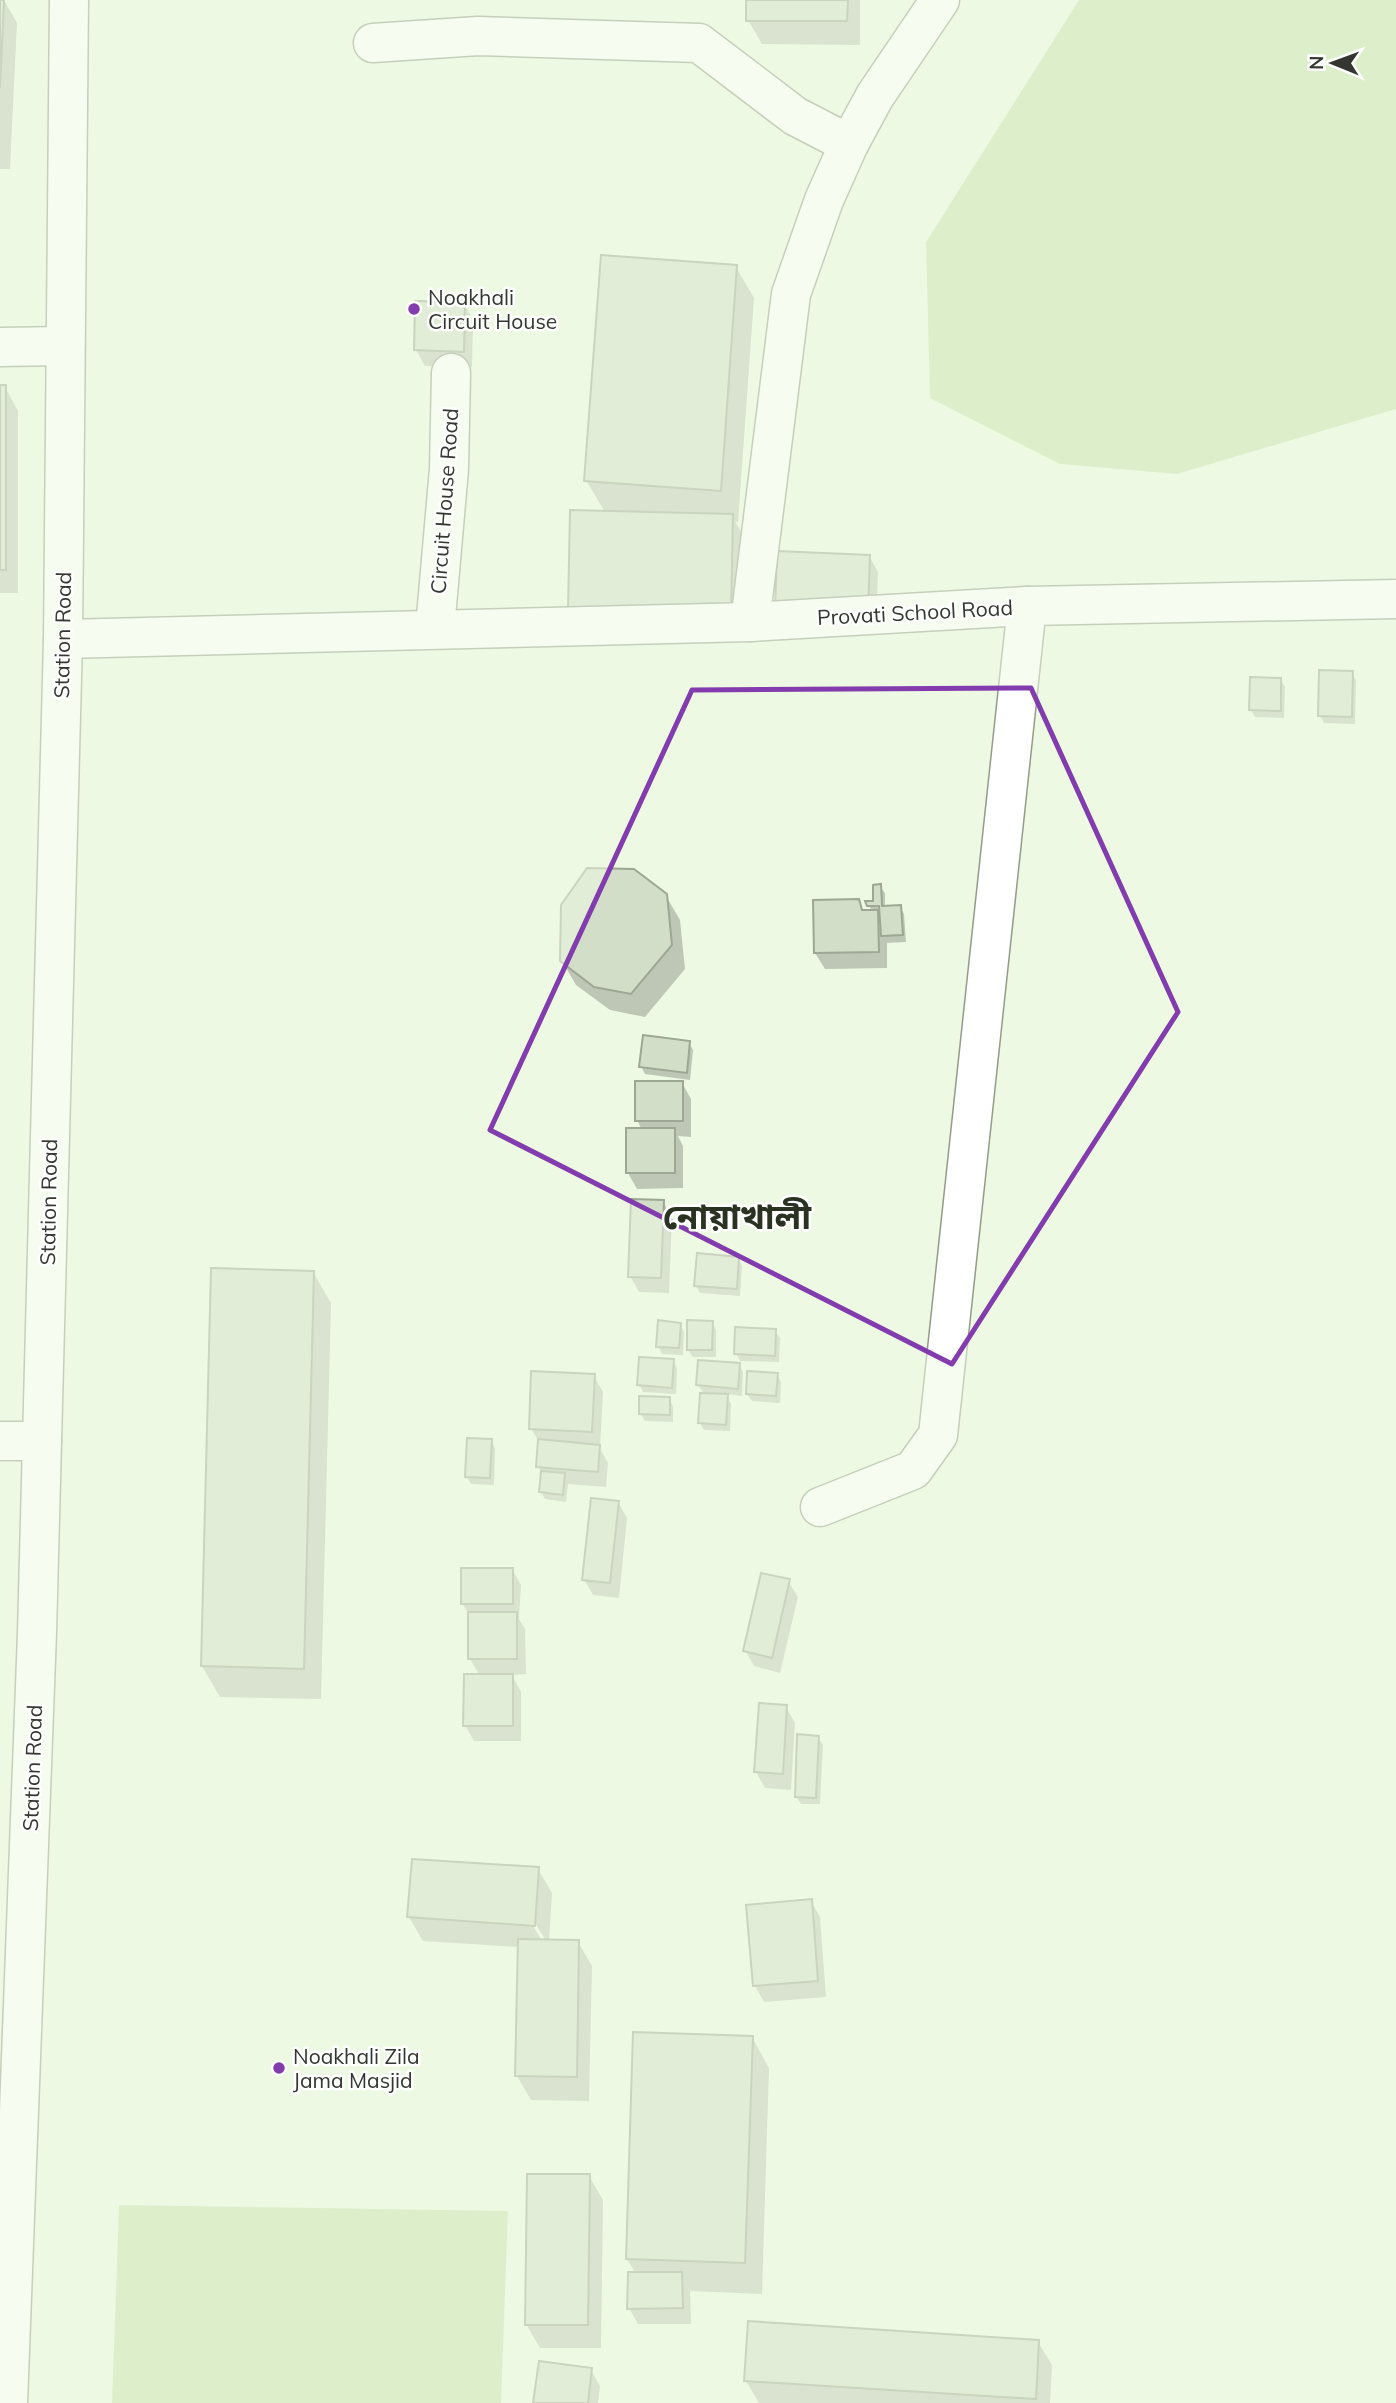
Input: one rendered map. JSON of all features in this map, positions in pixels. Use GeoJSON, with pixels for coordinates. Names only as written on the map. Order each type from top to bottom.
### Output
{"type":"FeatureCollection","features":[{"type":"Feature","properties":{"kind":"street","name":"Station Road"},"geometry":{"type":"LineString","coordinates":[[9,2403],[42,1441],[63,639],[69,0]]}},
{"type":"Feature","properties":{"kind":"street"},"geometry":{"type":"LineString","coordinates":[[750,622],[791,294],[824,200],[849,144],[875,96],[940,0]]}},
{"type":"Feature","properties":{"kind":"street"},"geometry":{"type":"LineString","coordinates":[[373,43],[478,36],[699,43],[795,116],[849,144]]}},
{"type":"Feature","properties":{"kind":"street"},"geometry":{"type":"LineString","coordinates":[[0,347],[65,346]]}},
{"type":"Feature","properties":{"kind":"street","name":"Circuit House Road"},"geometry":{"type":"LineString","coordinates":[[435,628],[449,469],[451,373]]}},
{"type":"Feature","properties":{"kind":"street","name":"Provati School Road"},"geometry":{"type":"LineString","coordinates":[[63,639],[750,622],[1027,606],[1396,599]]}},
{"type":"Feature","properties":{"kind":"street"},"geometry":{"type":"LineString","coordinates":[[820,1507],[913,1470],[938,1435],[1027,606]]}},
{"type":"Feature","properties":{"kind":"street"},"geometry":{"type":"LineString","coordinates":[[0,1441],[42,1441]]}},
{"type":"Feature","properties":{"kind":"highlighted area"},"geometry":{"type":"Polygon","coordinates":[[[1031,688],[1178,1012],[952,1364],[490,1130],[692,690],[1031,688]]]}},
{"type":"Feature","properties":{"kind":"shaded area"},"geometry":{"type":"Polygon","coordinates":[[[1079,0],[1396,0],[1396,409],[1177,474],[1060,464],[930,398],[926,242],[1079,0]]]}},
{"type":"Feature","properties":{"kind":"shaded area"},"geometry":{"type":"Polygon","coordinates":[[[119,2205],[508,2211],[501,2403],[112,2403],[119,2205]]]}},
{"type":"Feature","properties":{"kind":"building"},"geometry":{"type":"Polygon","coordinates":[[[0,0],[4,0],[0,88],[0,0]]]}},
{"type":"Feature","properties":{"kind":"building"},"geometry":{"type":"Polygon","coordinates":[[[746,0],[848,0],[847,21],[746,21],[746,0]]]}},
{"type":"Feature","properties":{"kind":"building"},"geometry":{"type":"Polygon","coordinates":[[[601,255],[737,265],[721,491],[584,481],[601,255]]]}},
{"type":"Feature","properties":{"kind":"building"},"geometry":{"type":"Polygon","coordinates":[[[415,301],[465,302],[464,352],[414,350],[415,301]]]}},
{"type":"Feature","properties":{"kind":"building"},"geometry":{"type":"Polygon","coordinates":[[[0,385],[6,385],[6,570],[0,570],[0,385]]]}},
{"type":"Feature","properties":{"kind":"building"},"geometry":{"type":"Polygon","coordinates":[[[570,510],[733,514],[731,614],[568,611],[570,510]]]}},
{"type":"Feature","properties":{"kind":"building"},"geometry":{"type":"Polygon","coordinates":[[[777,551],[870,555],[868,613],[775,610],[777,551]]]}},
{"type":"Feature","properties":{"kind":"building"},"geometry":{"type":"Polygon","coordinates":[[[1319,670],[1353,671],[1352,717],[1318,716],[1319,670]]]}},
{"type":"Feature","properties":{"kind":"building"},"geometry":{"type":"Polygon","coordinates":[[[1250,677],[1281,678],[1281,711],[1249,710],[1250,677]]]}},
{"type":"Feature","properties":{"kind":"building"},"geometry":{"type":"Polygon","coordinates":[[[587,868],[634,869],[667,894],[672,945],[631,994],[594,987],[560,961],[561,905],[587,868]]]}},
{"type":"Feature","properties":{"kind":"building"},"geometry":{"type":"Polygon","coordinates":[[[881,884],[882,906],[901,905],[903,935],[881,936],[879,906],[867,906],[865,901],[873,901],[873,885],[881,884]]]}},
{"type":"Feature","properties":{"kind":"building"},"geometry":{"type":"Polygon","coordinates":[[[859,899],[862,910],[878,910],[879,952],[814,953],[813,900],[859,899]]]}},
{"type":"Feature","properties":{"kind":"building"},"geometry":{"type":"Polygon","coordinates":[[[643,1035],[690,1041],[687,1073],[639,1067],[643,1035]]]}},
{"type":"Feature","properties":{"kind":"building"},"geometry":{"type":"Polygon","coordinates":[[[635,1081],[683,1081],[683,1121],[635,1121],[635,1081]]]}},
{"type":"Feature","properties":{"kind":"building"},"geometry":{"type":"Polygon","coordinates":[[[626,1128],[675,1128],[675,1173],[626,1173],[626,1128]]]}},
{"type":"Feature","properties":{"kind":"building"},"geometry":{"type":"Polygon","coordinates":[[[631,1199],[664,1200],[661,1278],[628,1277],[631,1199]]]}},
{"type":"Feature","properties":{"kind":"building"},"geometry":{"type":"Polygon","coordinates":[[[697,1253],[739,1257],[737,1289],[694,1286],[697,1253]]]}},
{"type":"Feature","properties":{"kind":"building"},"geometry":{"type":"Polygon","coordinates":[[[211,1268],[314,1271],[304,1669],[201,1666],[211,1268]]]}},
{"type":"Feature","properties":{"kind":"building"},"geometry":{"type":"Polygon","coordinates":[[[658,1320],[681,1323],[679,1348],[656,1347],[658,1320]]]}},
{"type":"Feature","properties":{"kind":"building"},"geometry":{"type":"Polygon","coordinates":[[[687,1320],[713,1321],[712,1350],[687,1350],[687,1320]]]}},
{"type":"Feature","properties":{"kind":"building"},"geometry":{"type":"Polygon","coordinates":[[[735,1327],[776,1329],[775,1356],[734,1354],[735,1327]]]}},
{"type":"Feature","properties":{"kind":"building"},"geometry":{"type":"Polygon","coordinates":[[[639,1357],[674,1359],[672,1388],[637,1385],[639,1357]]]}},
{"type":"Feature","properties":{"kind":"building"},"geometry":{"type":"Polygon","coordinates":[[[698,1360],[740,1363],[738,1389],[696,1385],[698,1360]]]}},
{"type":"Feature","properties":{"kind":"building"},"geometry":{"type":"Polygon","coordinates":[[[531,1371],[595,1374],[592,1432],[529,1429],[531,1371]]]}},
{"type":"Feature","properties":{"kind":"building"},"geometry":{"type":"Polygon","coordinates":[[[747,1371],[778,1373],[776,1396],[746,1394],[747,1371]]]}},
{"type":"Feature","properties":{"kind":"building"},"geometry":{"type":"Polygon","coordinates":[[[700,1393],[728,1394],[726,1425],[698,1423],[700,1393]]]}},
{"type":"Feature","properties":{"kind":"building"},"geometry":{"type":"Polygon","coordinates":[[[639,1396],[670,1397],[670,1415],[639,1414],[639,1396]]]}},
{"type":"Feature","properties":{"kind":"building"},"geometry":{"type":"Polygon","coordinates":[[[467,1438],[492,1439],[490,1478],[465,1477],[467,1438]]]}},
{"type":"Feature","properties":{"kind":"building"},"geometry":{"type":"Polygon","coordinates":[[[538,1439],[600,1445],[598,1472],[536,1467],[538,1439]]]}},
{"type":"Feature","properties":{"kind":"building"},"geometry":{"type":"Polygon","coordinates":[[[541,1471],[565,1473],[563,1495],[539,1492],[541,1471]]]}},
{"type":"Feature","properties":{"kind":"building"},"geometry":{"type":"Polygon","coordinates":[[[591,1498],[619,1501],[610,1583],[582,1580],[591,1498]]]}},
{"type":"Feature","properties":{"kind":"building"},"geometry":{"type":"Polygon","coordinates":[[[461,1568],[513,1568],[513,1604],[461,1604],[461,1568]]]}},
{"type":"Feature","properties":{"kind":"building"},"geometry":{"type":"Polygon","coordinates":[[[761,1573],[790,1579],[772,1658],[743,1651],[761,1573]]]}},
{"type":"Feature","properties":{"kind":"building"},"geometry":{"type":"Polygon","coordinates":[[[468,1612],[517,1612],[517,1659],[468,1659],[468,1612]]]}},
{"type":"Feature","properties":{"kind":"building"},"geometry":{"type":"Polygon","coordinates":[[[464,1674],[513,1674],[513,1726],[463,1726],[464,1674]]]}},
{"type":"Feature","properties":{"kind":"building"},"geometry":{"type":"Polygon","coordinates":[[[759,1703],[787,1705],[783,1774],[754,1772],[759,1703]]]}},
{"type":"Feature","properties":{"kind":"building"},"geometry":{"type":"Polygon","coordinates":[[[797,1734],[819,1736],[816,1798],[795,1797],[797,1734]]]}},
{"type":"Feature","properties":{"kind":"building"},"geometry":{"type":"Polygon","coordinates":[[[412,1859],[539,1867],[535,1926],[407,1917],[412,1859]]]}},
{"type":"Feature","properties":{"kind":"building"},"geometry":{"type":"Polygon","coordinates":[[[812,1899],[818,1981],[753,1986],[746,1905],[812,1899]]]}},
{"type":"Feature","properties":{"kind":"building"},"geometry":{"type":"Polygon","coordinates":[[[518,1939],[579,1940],[577,2077],[515,2076],[518,1939]]]}},
{"type":"Feature","properties":{"kind":"building"},"geometry":{"type":"Polygon","coordinates":[[[633,2032],[753,2036],[745,2263],[626,2259],[633,2032]]]}},
{"type":"Feature","properties":{"kind":"building"},"geometry":{"type":"Polygon","coordinates":[[[527,2174],[590,2174],[588,2325],[525,2325],[527,2174]]]}},
{"type":"Feature","properties":{"kind":"building"},"geometry":{"type":"Polygon","coordinates":[[[628,2272],[682,2272],[683,2308],[627,2309],[628,2272]]]}},
{"type":"Feature","properties":{"kind":"building"},"geometry":{"type":"Polygon","coordinates":[[[748,2321],[1039,2340],[1036,2399],[744,2381],[748,2321]]]}},
{"type":"Feature","properties":{"kind":"building"},"geometry":{"type":"Polygon","coordinates":[[[539,2361],[592,2368],[588,2403],[533,2403],[539,2361]]]}},
{"type":"Feature","properties":{"kind":"place","name":"Noakhali Circuit House"},"geometry":{"type":"Point","coordinates":[414,309]}},
{"type":"Feature","properties":{"kind":"place","name":"Noakhali Zila Jama Masjid"},"geometry":{"type":"Point","coordinates":[279,2068]}},
{"type":"Feature","properties":{"kind":"district","name":"নোয়াখালী"},"geometry":{"type":"Point","coordinates":[737,1216]}}]}
